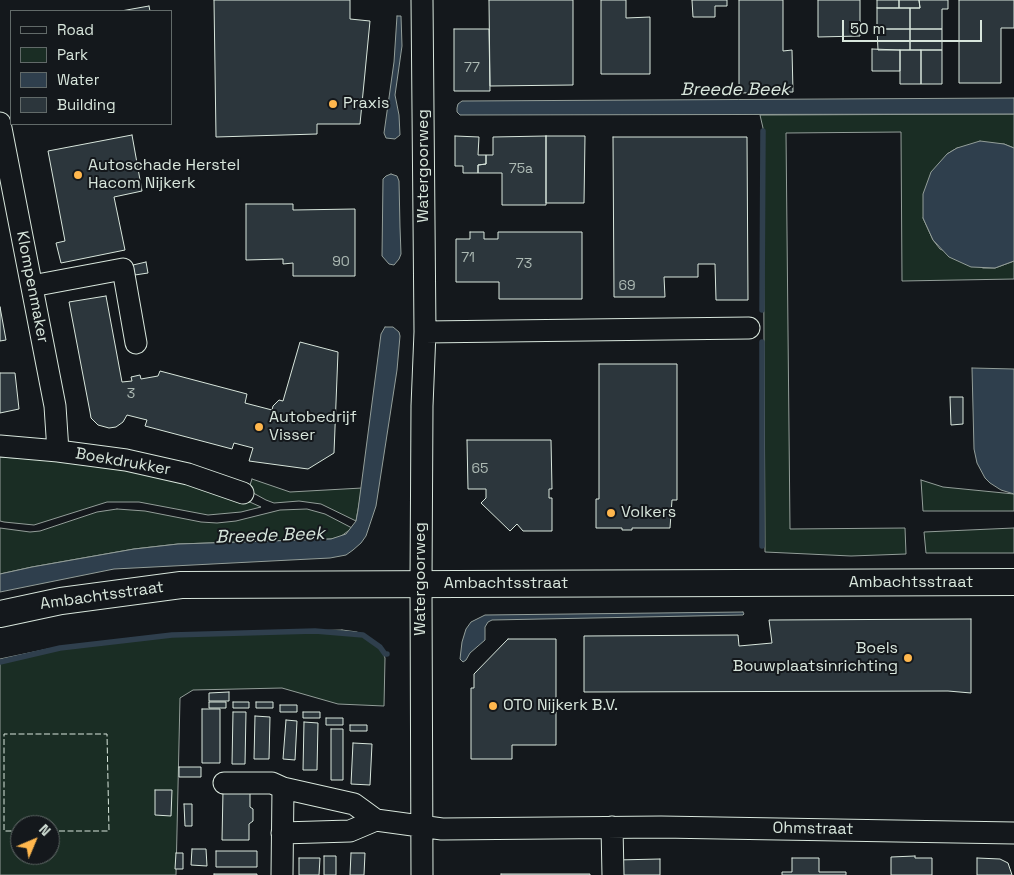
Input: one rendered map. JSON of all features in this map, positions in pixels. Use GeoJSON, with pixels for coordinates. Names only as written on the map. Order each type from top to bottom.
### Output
{"type":"FeatureCollection","features":[{"type":"Feature","properties":{"kind":"main road","name":"Ambachtsstraat"},"geometry":{"type":"LineString","coordinates":[[0,614],[61,601],[181,585],[1014,582]]}},
{"type":"Feature","properties":{"kind":"street","name":"Watergoorweg"},"geometry":{"type":"LineString","coordinates":[[422,0],[425,332],[422,406],[420,584],[422,875]]}},
{"type":"Feature","properties":{"kind":"street","name":"Klompenmaker"},"geometry":{"type":"LineString","coordinates":[[0,123],[55,406],[58,451]]}},
{"type":"Feature","properties":{"kind":"street"},"geometry":{"type":"LineString","coordinates":[[32,286],[123,269],[136,343]]}},
{"type":"Feature","properties":{"kind":"street"},"geometry":{"type":"LineString","coordinates":[[425,332],[749,328]]}},
{"type":"Feature","properties":{"kind":"street","name":"Boekdrukker"},"geometry":{"type":"LineString","coordinates":[[0,446],[126,460],[188,474],[244,492]]}},
{"type":"Feature","properties":{"kind":"street"},"geometry":{"type":"LineString","coordinates":[[224,783],[272,784],[354,804],[376,820],[422,826]]}},
{"type":"Feature","properties":{"kind":"street"},"geometry":{"type":"LineString","coordinates":[[282,875],[283,788]]}},
{"type":"Feature","properties":{"kind":"street"},"geometry":{"type":"LineString","coordinates":[[282,834],[350,831],[376,820]]}},
{"type":"Feature","properties":{"kind":"street","name":"Ohmstraat"},"geometry":{"type":"LineString","coordinates":[[422,826],[442,829],[612,827],[1014,833]]}},
{"type":"Feature","properties":{"kind":"street"},"geometry":{"type":"LineString","coordinates":[[612,827],[612,875]]}},
{"type":"Feature","properties":{"kind":"green space"},"geometry":{"type":"Polygon","coordinates":[[[1014,114],[1014,148],[1004,144],[957,148],[947,154],[923,218],[933,240],[940,249],[983,268],[995,268],[1014,261],[1014,279],[902,281],[901,132],[786,133],[790,529],[905,528],[906,554],[851,556],[765,552],[763,128],[760,115],[1014,114]]]}},
{"type":"Feature","properties":{"kind":"green space"},"geometry":{"type":"Polygon","coordinates":[[[0,457],[47,460],[144,473],[243,499],[261,507],[241,512],[208,515],[139,502],[107,502],[34,525],[4,522],[0,521],[0,457]]]}},
{"type":"Feature","properties":{"kind":"green space"},"geometry":{"type":"Polygon","coordinates":[[[252,479],[290,492],[362,488],[356,521],[321,504],[299,501],[274,503],[266,500],[246,489],[252,479]]]}},
{"type":"Feature","properties":{"kind":"green space"},"geometry":{"type":"Polygon","coordinates":[[[921,480],[943,487],[1014,494],[1014,511],[923,511],[921,480]]]}},
{"type":"Feature","properties":{"kind":"green space"},"geometry":{"type":"Polygon","coordinates":[[[117,509],[145,511],[201,522],[217,523],[236,521],[280,510],[307,509],[325,514],[352,528],[340,537],[331,539],[178,544],[134,549],[0,574],[0,528],[30,532],[40,531],[97,512],[117,509]]]}},
{"type":"Feature","properties":{"kind":"green space"},"geometry":{"type":"Polygon","coordinates":[[[1014,528],[1014,553],[926,553],[924,532],[1014,528]]]}},
{"type":"Feature","properties":{"kind":"green space"},"geometry":{"type":"Polygon","coordinates":[[[342,630],[357,632],[380,646],[385,658],[384,706],[338,704],[282,688],[193,690],[180,698],[176,875],[0,875],[0,659],[48,649],[194,634],[342,630]]]}},
{"type":"Feature","properties":{"kind":"water"},"geometry":{"type":"Polygon","coordinates":[[[397,16],[401,16],[402,46],[395,95],[400,135],[395,139],[386,138],[384,133],[394,62],[397,16]]]}},
{"type":"Feature","properties":{"kind":"water"},"geometry":{"type":"Polygon","coordinates":[[[1014,98],[1014,114],[460,115],[457,112],[458,104],[462,101],[1014,98]]]}},
{"type":"Feature","properties":{"kind":"water"},"geometry":{"type":"Polygon","coordinates":[[[980,141],[1004,144],[1014,148],[1014,261],[995,268],[971,267],[949,257],[933,240],[923,218],[923,194],[931,172],[947,154],[957,148],[980,141]]]}},
{"type":"Feature","properties":{"kind":"water"},"geometry":{"type":"Polygon","coordinates":[[[391,174],[397,176],[399,181],[401,254],[394,265],[389,264],[382,256],[383,179],[391,174]]]}},
{"type":"Feature","properties":{"kind":"water"},"geometry":{"type":"Polygon","coordinates":[[[385,327],[393,327],[399,332],[400,336],[397,370],[376,506],[366,536],[361,543],[346,555],[330,558],[114,569],[0,592],[0,574],[134,549],[178,544],[331,539],[346,534],[356,521],[381,334],[385,327]]]}},
{"type":"Feature","properties":{"kind":"water"},"geometry":{"type":"Polygon","coordinates":[[[972,368],[1014,369],[1014,494],[1001,490],[990,483],[977,463],[974,449],[972,368]]]}},
{"type":"Feature","properties":{"kind":"water"},"geometry":{"type":"Polygon","coordinates":[[[743,612],[743,615],[492,620],[485,627],[485,640],[470,653],[466,660],[463,662],[460,659],[466,629],[471,622],[485,615],[743,612]]]}},
{"type":"Feature","properties":{"kind":"building"},"geometry":{"type":"Polygon","coordinates":[[[214,0],[350,0],[350,19],[370,21],[360,124],[317,124],[317,134],[216,137],[214,0]]]}},
{"type":"Feature","properties":{"kind":"building"},"geometry":{"type":"Polygon","coordinates":[[[489,0],[573,0],[573,85],[490,86],[489,0]]]}},
{"type":"Feature","properties":{"kind":"building"},"geometry":{"type":"Polygon","coordinates":[[[601,0],[626,0],[626,18],[650,17],[650,74],[601,74],[601,0]]]}},
{"type":"Feature","properties":{"kind":"building"},"geometry":{"type":"Polygon","coordinates":[[[692,0],[727,0],[727,6],[715,6],[715,17],[693,17],[692,0]]]}},
{"type":"Feature","properties":{"kind":"building"},"geometry":{"type":"Polygon","coordinates":[[[739,0],[783,0],[783,51],[792,50],[793,92],[739,93],[739,0]]]}},
{"type":"Feature","properties":{"kind":"building"},"geometry":{"type":"Polygon","coordinates":[[[818,0],[860,0],[860,36],[818,37],[818,0]]]}},
{"type":"Feature","properties":{"kind":"building"},"geometry":{"type":"Polygon","coordinates":[[[877,0],[899,0],[899,8],[877,8],[877,0]]]}},
{"type":"Feature","properties":{"kind":"building"},"geometry":{"type":"Polygon","coordinates":[[[899,0],[919,0],[920,8],[899,8],[899,0]]]}},
{"type":"Feature","properties":{"kind":"building"},"geometry":{"type":"Polygon","coordinates":[[[919,0],[948,0],[948,9],[942,9],[942,29],[910,29],[910,8],[920,8],[919,0]]]}},
{"type":"Feature","properties":{"kind":"building"},"geometry":{"type":"Polygon","coordinates":[[[959,0],[1014,0],[1014,28],[1001,28],[1001,83],[959,83],[959,0]]]}},
{"type":"Feature","properties":{"kind":"building"},"geometry":{"type":"Polygon","coordinates":[[[149,6],[150,10],[127,10],[149,6]]]}},
{"type":"Feature","properties":{"kind":"building"},"geometry":{"type":"Polygon","coordinates":[[[877,8],[910,8],[910,29],[877,29],[877,8]]]}},
{"type":"Feature","properties":{"kind":"building"},"geometry":{"type":"Polygon","coordinates":[[[454,29],[489,29],[490,91],[454,91],[454,29]]]}},
{"type":"Feature","properties":{"kind":"building"},"geometry":{"type":"Polygon","coordinates":[[[877,29],[910,29],[910,50],[878,50],[877,29]]]}},
{"type":"Feature","properties":{"kind":"building"},"geometry":{"type":"Polygon","coordinates":[[[910,29],[942,29],[942,50],[910,50],[910,29]]]}},
{"type":"Feature","properties":{"kind":"building"},"geometry":{"type":"Polygon","coordinates":[[[872,49],[900,50],[900,71],[872,71],[872,49]]]}},
{"type":"Feature","properties":{"kind":"building"},"geometry":{"type":"Polygon","coordinates":[[[900,50],[921,50],[921,84],[900,84],[900,50]]]}},
{"type":"Feature","properties":{"kind":"building"},"geometry":{"type":"Polygon","coordinates":[[[921,50],[942,50],[942,84],[921,84],[921,50]]]}},
{"type":"Feature","properties":{"kind":"building"},"geometry":{"type":"Polygon","coordinates":[[[132,135],[142,191],[114,197],[125,250],[61,263],[56,243],[65,241],[48,151],[132,135]]]}},
{"type":"Feature","properties":{"kind":"building"},"geometry":{"type":"Polygon","coordinates":[[[455,136],[479,137],[478,155],[486,155],[486,164],[478,165],[478,173],[463,173],[463,166],[455,166],[455,136]]]}},
{"type":"Feature","properties":{"kind":"building"},"geometry":{"type":"Polygon","coordinates":[[[546,136],[546,205],[502,205],[502,173],[478,173],[478,165],[486,164],[486,155],[493,155],[493,137],[546,136]]]}},
{"type":"Feature","properties":{"kind":"building"},"geometry":{"type":"Polygon","coordinates":[[[546,136],[585,136],[584,203],[546,203],[546,136]]]}},
{"type":"Feature","properties":{"kind":"building"},"geometry":{"type":"Polygon","coordinates":[[[613,137],[747,137],[748,300],[716,300],[715,264],[698,264],[698,277],[664,277],[665,297],[614,297],[613,137]]]}},
{"type":"Feature","properties":{"kind":"building"},"geometry":{"type":"Polygon","coordinates":[[[246,204],[293,204],[293,210],[355,209],[355,276],[293,276],[293,263],[283,264],[283,259],[246,260],[246,204]]]}},
{"type":"Feature","properties":{"kind":"building"},"geometry":{"type":"Polygon","coordinates":[[[470,232],[484,232],[484,239],[498,239],[498,232],[582,232],[582,299],[499,299],[499,282],[456,282],[456,239],[470,239],[470,232]]]}},
{"type":"Feature","properties":{"kind":"building"},"geometry":{"type":"Polygon","coordinates":[[[146,262],[148,273],[135,275],[133,265],[146,262]]]}},
{"type":"Feature","properties":{"kind":"building"},"geometry":{"type":"Polygon","coordinates":[[[106,296],[122,382],[132,381],[131,377],[140,375],[141,379],[158,376],[160,371],[247,394],[245,403],[272,410],[279,400],[283,401],[300,342],[338,352],[334,453],[308,469],[249,461],[253,448],[234,443],[232,449],[145,426],[147,420],[127,415],[123,422],[116,427],[109,428],[98,425],[91,418],[69,302],[106,296]]]}},
{"type":"Feature","properties":{"kind":"building"},"geometry":{"type":"Polygon","coordinates":[[[0,307],[6,340],[0,341],[0,307]]]}},
{"type":"Feature","properties":{"kind":"building"},"geometry":{"type":"Polygon","coordinates":[[[599,364],[677,364],[677,500],[672,500],[670,528],[632,528],[632,530],[622,530],[622,528],[596,528],[596,499],[599,499],[599,364]]]}},
{"type":"Feature","properties":{"kind":"building"},"geometry":{"type":"Polygon","coordinates":[[[0,373],[15,373],[19,409],[0,413],[0,373]]]}},
{"type":"Feature","properties":{"kind":"building"},"geometry":{"type":"Polygon","coordinates":[[[950,397],[963,397],[963,424],[951,425],[950,397]]]}},
{"type":"Feature","properties":{"kind":"building"},"geometry":{"type":"Polygon","coordinates":[[[467,440],[551,440],[552,489],[549,489],[549,498],[552,498],[552,531],[523,531],[517,524],[510,531],[481,503],[486,498],[486,489],[468,489],[467,440]]]}},
{"type":"Feature","properties":{"kind":"building"},"geometry":{"type":"Polygon","coordinates":[[[971,619],[971,693],[948,691],[584,692],[584,636],[738,635],[739,646],[772,643],[769,620],[971,619]]]}},
{"type":"Feature","properties":{"kind":"building"},"geometry":{"type":"Polygon","coordinates":[[[508,639],[556,639],[556,745],[512,745],[512,759],[471,759],[471,688],[474,688],[474,674],[508,639]]]}},
{"type":"Feature","properties":{"kind":"building"},"geometry":{"type":"Polygon","coordinates":[[[229,692],[229,701],[209,701],[209,693],[229,692]]]}},
{"type":"Feature","properties":{"kind":"building"},"geometry":{"type":"Polygon","coordinates":[[[209,702],[226,702],[226,708],[209,708],[209,702]]]}},
{"type":"Feature","properties":{"kind":"building"},"geometry":{"type":"Polygon","coordinates":[[[233,702],[249,702],[249,708],[233,708],[233,702]]]}},
{"type":"Feature","properties":{"kind":"building"},"geometry":{"type":"Polygon","coordinates":[[[256,702],[273,702],[273,708],[256,708],[256,702]]]}},
{"type":"Feature","properties":{"kind":"building"},"geometry":{"type":"Polygon","coordinates":[[[280,705],[297,705],[297,712],[280,712],[280,705]]]}},
{"type":"Feature","properties":{"kind":"building"},"geometry":{"type":"Polygon","coordinates":[[[202,709],[220,709],[220,763],[202,763],[202,709]]]}},
{"type":"Feature","properties":{"kind":"building"},"geometry":{"type":"Polygon","coordinates":[[[233,712],[246,712],[245,764],[232,764],[233,712]]]}},
{"type":"Feature","properties":{"kind":"building"},"geometry":{"type":"Polygon","coordinates":[[[303,712],[320,712],[320,718],[303,718],[303,712]]]}},
{"type":"Feature","properties":{"kind":"building"},"geometry":{"type":"Polygon","coordinates":[[[255,716],[270,717],[269,759],[254,759],[255,716]]]}},
{"type":"Feature","properties":{"kind":"building"},"geometry":{"type":"Polygon","coordinates":[[[326,718],[343,718],[343,725],[326,725],[326,718]]]}},
{"type":"Feature","properties":{"kind":"building"},"geometry":{"type":"Polygon","coordinates":[[[286,720],[297,721],[295,760],[283,759],[286,720]]]}},
{"type":"Feature","properties":{"kind":"building"},"geometry":{"type":"Polygon","coordinates":[[[304,722],[318,723],[317,770],[303,770],[304,722]]]}},
{"type":"Feature","properties":{"kind":"building"},"geometry":{"type":"Polygon","coordinates":[[[350,725],[367,725],[367,731],[350,731],[350,725]]]}},
{"type":"Feature","properties":{"kind":"building"},"geometry":{"type":"Polygon","coordinates":[[[331,729],[343,729],[343,780],[331,780],[331,729]]]}},
{"type":"Feature","properties":{"kind":"building"},"geometry":{"type":"Polygon","coordinates":[[[353,743],[372,744],[370,785],[351,784],[353,743]]]}},
{"type":"Feature","properties":{"kind":"building"},"geometry":{"type":"Polygon","coordinates":[[[179,767],[201,767],[201,777],[179,777],[179,767]]]}},
{"type":"Feature","properties":{"kind":"building"},"geometry":{"type":"Polygon","coordinates":[[[155,790],[172,790],[171,816],[155,815],[155,790]]]}},
{"type":"Feature","properties":{"kind":"building"},"geometry":{"type":"Polygon","coordinates":[[[223,791],[250,791],[250,807],[253,809],[253,821],[249,824],[249,840],[222,840],[223,791]]]}},
{"type":"Feature","properties":{"kind":"building"},"geometry":{"type":"Polygon","coordinates":[[[184,804],[192,804],[192,826],[185,826],[184,804]]]}},
{"type":"Feature","properties":{"kind":"building"},"geometry":{"type":"Polygon","coordinates":[[[192,849],[206,849],[207,866],[191,865],[192,849]]]}},
{"type":"Feature","properties":{"kind":"building"},"geometry":{"type":"Polygon","coordinates":[[[216,851],[257,851],[257,867],[216,867],[216,851]]]}},
{"type":"Feature","properties":{"kind":"building"},"geometry":{"type":"Polygon","coordinates":[[[176,853],[183,853],[183,869],[175,869],[176,853]]]}},
{"type":"Feature","properties":{"kind":"building"},"geometry":{"type":"Polygon","coordinates":[[[351,853],[365,853],[364,875],[350,875],[351,853]]]}},
{"type":"Feature","properties":{"kind":"building"},"geometry":{"type":"Polygon","coordinates":[[[324,856],[336,856],[336,875],[324,875],[324,856]]]}},
{"type":"Feature","properties":{"kind":"building"},"geometry":{"type":"Polygon","coordinates":[[[915,856],[915,858],[932,858],[932,875],[891,875],[891,857],[915,856]]]}},
{"type":"Feature","properties":{"kind":"building"},"geometry":{"type":"Polygon","coordinates":[[[299,858],[320,858],[319,875],[299,875],[299,858]]]}},
{"type":"Feature","properties":{"kind":"building"},"geometry":{"type":"Polygon","coordinates":[[[792,858],[819,858],[819,872],[846,872],[846,875],[782,875],[782,872],[792,872],[792,858]]]}},
{"type":"Feature","properties":{"kind":"building"},"geometry":{"type":"Polygon","coordinates":[[[977,858],[1000,859],[1008,863],[1012,875],[977,875],[977,858]]]}},
{"type":"Feature","properties":{"kind":"building"},"geometry":{"type":"Polygon","coordinates":[[[660,859],[660,875],[617,875],[616,860],[660,859]]]}},
{"type":"Feature","properties":{"kind":"building"},"geometry":{"type":"Polygon","coordinates":[[[257,874],[257,875],[214,875],[257,874]]]}},
{"type":"Feature","properties":{"kind":"building"},"geometry":{"type":"Polygon","coordinates":[[[590,874],[590,875],[501,875],[590,874]]]}},
{"type":"Feature","properties":{"kind":"waterway"},"geometry":{"type":"LineString","coordinates":[[762,310],[763,131]]}},
{"type":"Feature","properties":{"kind":"waterway"},"geometry":{"type":"LineString","coordinates":[[762,342],[762,546]]}},
{"type":"Feature","properties":{"kind":"waterway"},"geometry":{"type":"LineString","coordinates":[[0,662],[60,648],[172,635],[315,631],[363,635],[387,654]]}},
{"type":"Feature","properties":{"kind":"fence"},"geometry":{"type":"LineString","coordinates":[[10,831],[4,831],[4,734],[107,734],[109,831],[60,831]]}},
{"type":"Feature","properties":{"kind":"place","name":"Praxis"},"geometry":{"type":"Point","coordinates":[333,104]}},
{"type":"Feature","properties":{"kind":"place","name":"Autoschade Herstel Hacom Nijkerk"},"geometry":{"type":"Point","coordinates":[78,175]}},
{"type":"Feature","properties":{"kind":"place","name":"Autobedrijf Visser"},"geometry":{"type":"Point","coordinates":[259,427]}},
{"type":"Feature","properties":{"kind":"place","name":"Volkers"},"geometry":{"type":"Point","coordinates":[611,513]}},
{"type":"Feature","properties":{"kind":"place","name":"Boels Bouwplaatsinrichting"},"geometry":{"type":"Point","coordinates":[908,658]}},
{"type":"Feature","properties":{"kind":"place","name":"OTO Nijkerk B.V."},"geometry":{"type":"Point","coordinates":[493,706]}},
{"type":"Feature","properties":{"kind":"water label","name":"Breede Beek"},"geometry":{"type":"Point","coordinates":[735,90]}},
{"type":"Feature","properties":{"kind":"water label","name":"Breede Beek"},"geometry":{"type":"Point","coordinates":[270,536]}}]}
